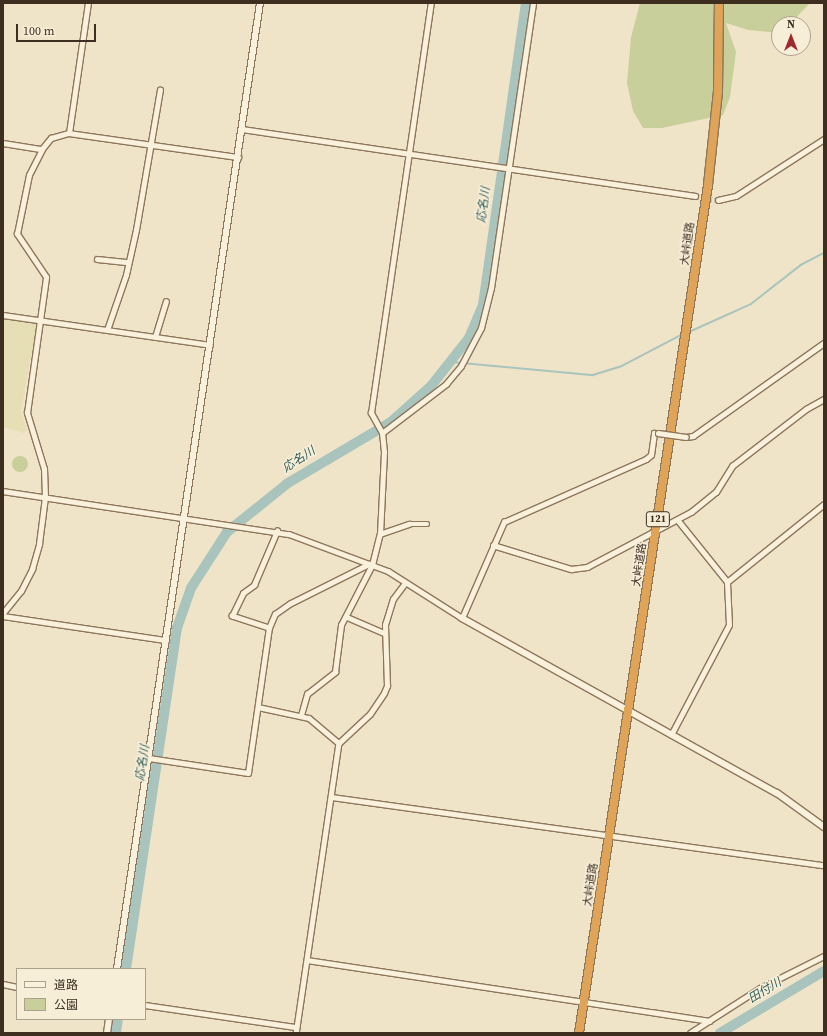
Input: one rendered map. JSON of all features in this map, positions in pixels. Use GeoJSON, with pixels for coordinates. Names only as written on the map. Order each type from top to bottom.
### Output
{"type":"FeatureCollection","features":[{"type":"Feature","properties":{"kind":"highway","name":"大峠道路"},"geometry":{"type":"LineString","coordinates":[[579,1033],[708,185],[718,92],[719,3]]}},
{"type":"Feature","properties":{"kind":"street"},"geometry":{"type":"LineString","coordinates":[[69,133],[88,3]]}},
{"type":"Feature","properties":{"kind":"street"},"geometry":{"type":"LineString","coordinates":[[117,968],[151,758],[166,640],[260,3]]}},
{"type":"Feature","properties":{"kind":"street"},"geometry":{"type":"LineString","coordinates":[[301,715],[307,694],[335,672],[338,636],[370,565],[380,534],[384,464],[381,432],[371,413],[431,3]]}},
{"type":"Feature","properties":{"kind":"street"},"geometry":{"type":"LineString","coordinates":[[381,432],[440,391],[472,346],[487,309],[533,3]]}},
{"type":"Feature","properties":{"kind":"street"},"geometry":{"type":"LineString","coordinates":[[107,330],[128,262],[160,90]]}},
{"type":"Feature","properties":{"kind":"street"},"geometry":{"type":"LineString","coordinates":[[242,129],[695,196]]}},
{"type":"Feature","properties":{"kind":"street"},"geometry":{"type":"LineString","coordinates":[[166,640],[3,614],[21,591],[32,569],[39,544],[45,497],[44,469],[27,413],[46,276],[17,234],[29,175],[42,149],[51,138],[69,133],[238,157]]}},
{"type":"Feature","properties":{"kind":"street"},"geometry":{"type":"LineString","coordinates":[[718,200],[736,196],[824,139]]}},
{"type":"Feature","properties":{"kind":"street"},"geometry":{"type":"LineString","coordinates":[[3,143],[42,149]]}},
{"type":"Feature","properties":{"kind":"street"},"geometry":{"type":"LineString","coordinates":[[97,259],[128,262]]}},
{"type":"Feature","properties":{"kind":"street"},"geometry":{"type":"LineString","coordinates":[[155,337],[166,302]]}},
{"type":"Feature","properties":{"kind":"street"},"geometry":{"type":"LineString","coordinates":[[3,315],[210,346]]}},
{"type":"Feature","properties":{"kind":"street"},"geometry":{"type":"LineString","coordinates":[[462,618],[493,544],[504,522],[646,459],[651,455],[654,434],[658,433],[686,437],[693,436],[824,343]]}},
{"type":"Feature","properties":{"kind":"street"},"geometry":{"type":"LineString","coordinates":[[493,544],[579,570],[678,521],[716,492],[732,466],[806,409],[824,399]]}},
{"type":"Feature","properties":{"kind":"street"},"geometry":{"type":"LineString","coordinates":[[3,491],[277,531],[388,571],[462,618],[629,712],[776,792],[824,827]]}},
{"type":"Feature","properties":{"kind":"street"},"geometry":{"type":"LineString","coordinates":[[727,582],[824,504]]}},
{"type":"Feature","properties":{"kind":"street"},"geometry":{"type":"LineString","coordinates":[[671,735],[726,634],[729,625],[727,582],[678,521]]}},
{"type":"Feature","properties":{"kind":"street"},"geometry":{"type":"LineString","coordinates":[[380,534],[409,524],[427,524]]}},
{"type":"Feature","properties":{"kind":"street"},"geometry":{"type":"LineString","coordinates":[[269,628],[232,616],[243,593],[254,584],[277,531]]}},
{"type":"Feature","properties":{"kind":"street"},"geometry":{"type":"LineString","coordinates":[[151,758],[248,773],[269,628],[275,614],[291,603],[370,565]]}},
{"type":"Feature","properties":{"kind":"street"},"geometry":{"type":"LineString","coordinates":[[296,1033],[339,743],[370,714],[387,686],[384,633],[393,599],[406,583]]}},
{"type":"Feature","properties":{"kind":"street"},"geometry":{"type":"LineString","coordinates":[[347,617],[384,633]]}},
{"type":"Feature","properties":{"kind":"street"},"geometry":{"type":"LineString","coordinates":[[258,707],[301,715],[339,743]]}},
{"type":"Feature","properties":{"kind":"street"},"geometry":{"type":"LineString","coordinates":[[332,797],[824,865]]}},
{"type":"Feature","properties":{"kind":"street"},"geometry":{"type":"LineString","coordinates":[[690,1033],[760,988],[824,956]]}},
{"type":"Feature","properties":{"kind":"street"},"geometry":{"type":"LineString","coordinates":[[307,960],[709,1021]]}},
{"type":"Feature","properties":{"kind":"street"},"geometry":{"type":"LineString","coordinates":[[3,984],[16,987]]}},
{"type":"Feature","properties":{"kind":"street"},"geometry":{"type":"LineString","coordinates":[[146,1005],[296,1027]]}},
{"type":"Feature","properties":{"kind":"street"},"geometry":{"type":"LineString","coordinates":[[107,1033],[109,1020]]}},
{"type":"Feature","properties":{"kind":"shaded area"},"geometry":{"type":"Polygon","coordinates":[[[3,318],[37,323],[21,412],[27,430],[24,433],[3,427],[3,318]]]}},
{"type":"Feature","properties":{"kind":"green space"},"geometry":{"type":"Polygon","coordinates":[[[640,3],[810,3],[798,16],[771,16],[771,32],[748,30],[726,23],[736,52],[730,97],[723,115],[662,128],[643,128],[633,111],[627,83],[631,37],[640,3]]]}},
{"type":"Feature","properties":{"kind":"green space"},"geometry":{"type":"Polygon","coordinates":[[[17,456],[23,456],[28,461],[26,470],[23,472],[17,472],[12,467],[12,461],[17,456]]]}},
{"type":"Feature","properties":{"kind":"waterway","name":"応名川"},"geometry":{"type":"LineString","coordinates":[[126,968],[177,628],[191,588],[227,532],[288,483],[391,422],[431,386],[469,338],[483,305],[526,3]]}},
{"type":"Feature","properties":{"kind":"waterway"},"geometry":{"type":"LineString","coordinates":[[689,332],[751,304],[801,265],[824,253]]}},
{"type":"Feature","properties":{"kind":"waterway"},"geometry":{"type":"LineString","coordinates":[[452,362],[593,375],[622,366],[681,335]]}},
{"type":"Feature","properties":{"kind":"waterway","name":"田付川"},"geometry":{"type":"LineString","coordinates":[[720,1033],[824,971]]}},
{"type":"Feature","properties":{"kind":"waterway","name":"応名川"},"geometry":{"type":"LineString","coordinates":[[116,1033],[118,1020]]}},
{"type":"Feature","properties":{"kind":"tunnel"},"geometry":{"type":"LineString","coordinates":[[695,196],[718,200]]}}]}
